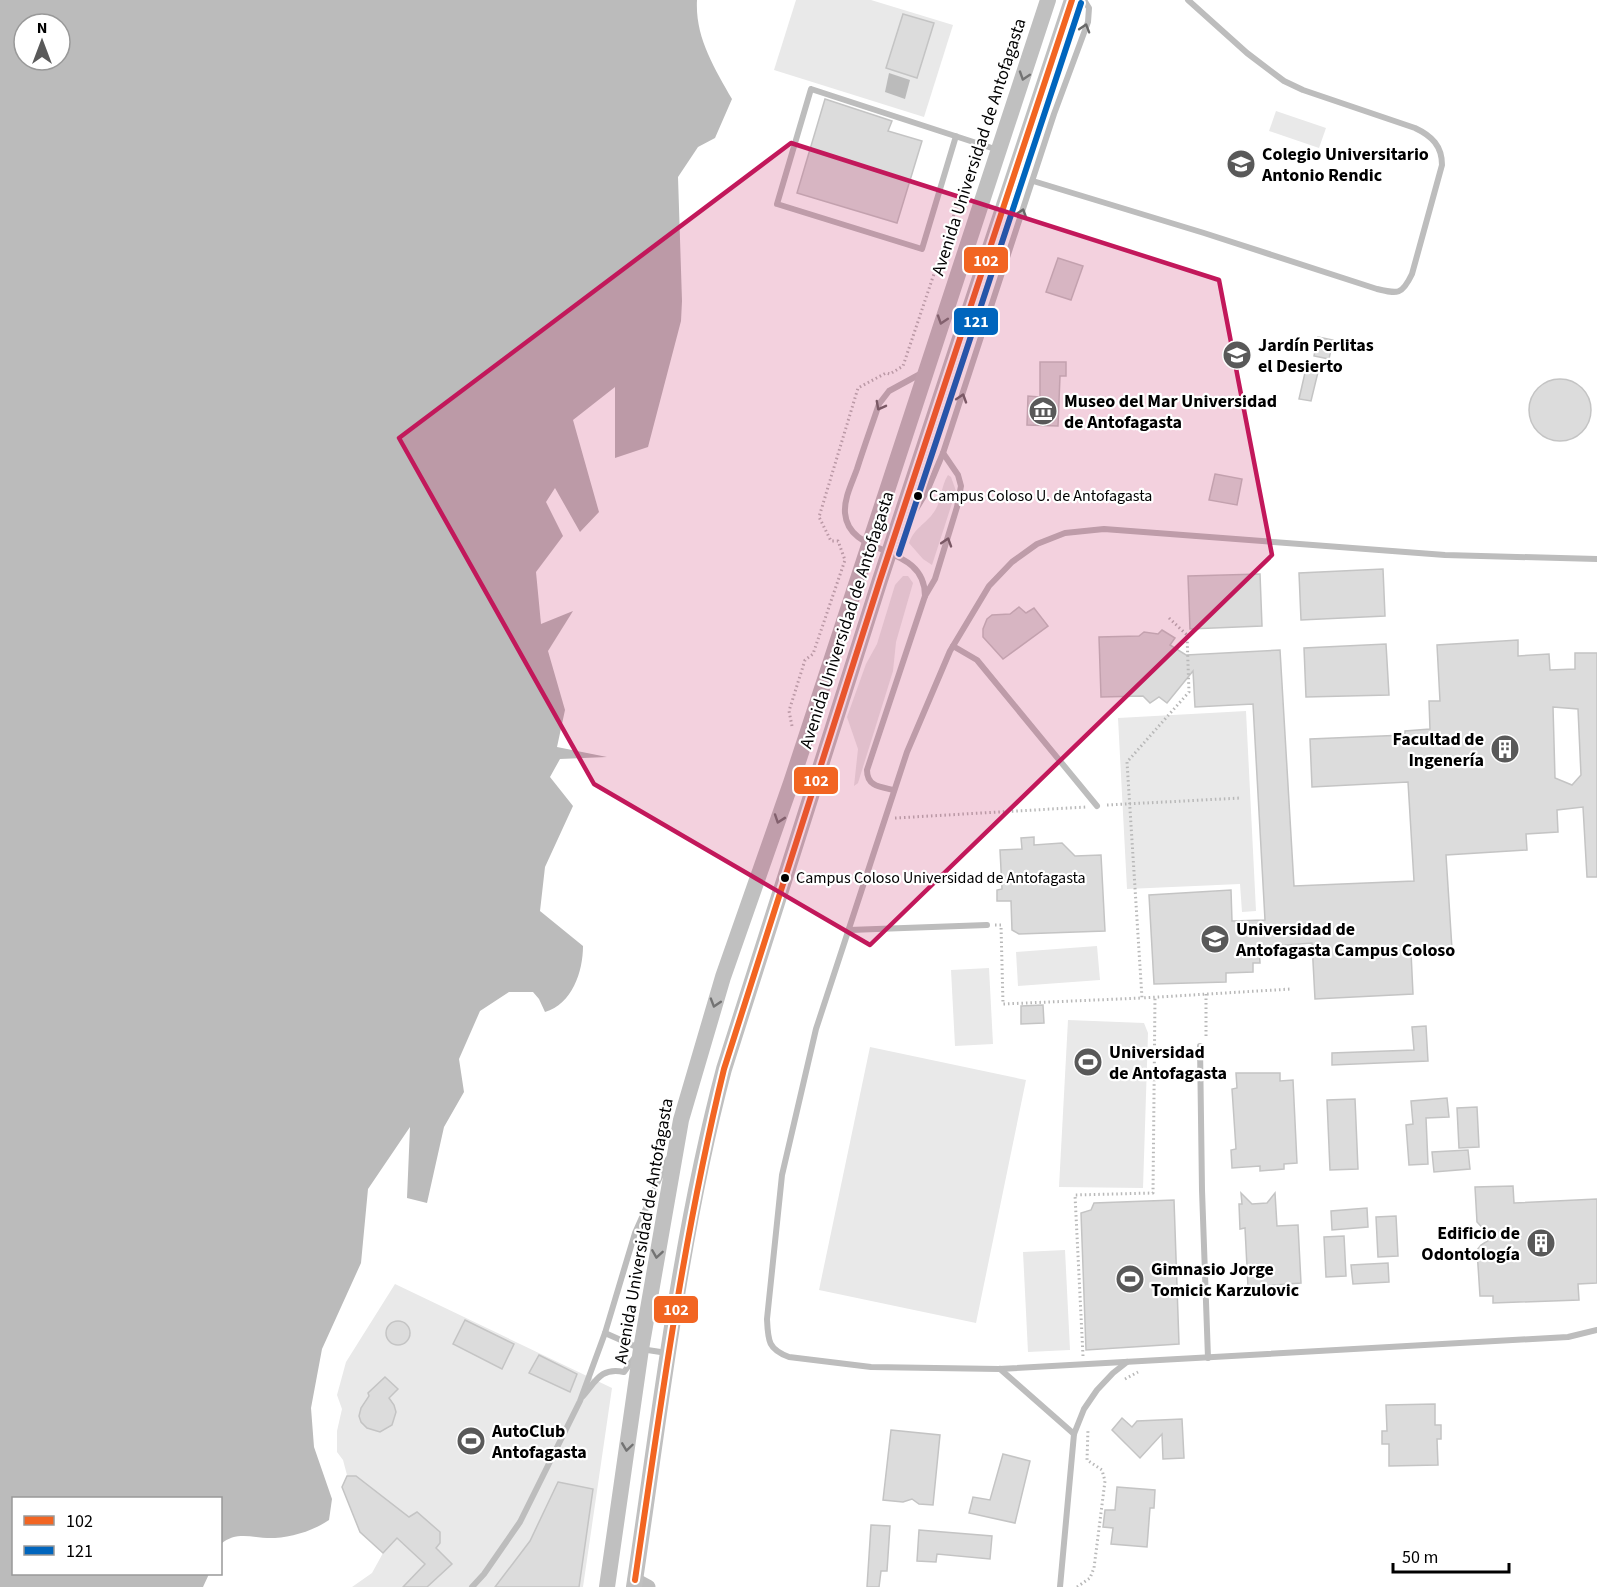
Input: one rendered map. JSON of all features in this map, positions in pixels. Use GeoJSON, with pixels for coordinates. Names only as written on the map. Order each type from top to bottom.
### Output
{"type":"FeatureCollection","features":[{"type":"Feature","properties":{"kind":"main road","name":"Avenida Universidad de Antofagasta"},"geometry":{"type":"LineString","coordinates":[[607,1587],[641,1349],[676,1140],[723,977],[791,783],[1048,0]]}},
{"type":"Feature","properties":{"kind":"main road","name":"Avenida Universidad de Antofagasta"},"geometry":{"type":"LineString","coordinates":[[639,1585],[691,1210],[724,1069],[890,551],[1072,0]]}},
{"type":"Feature","properties":{"kind":"lane"},"geometry":{"type":"LineString","coordinates":[[890,551],[927,491],[944,453],[1088,22],[1089,8],[1084,0]]}},
{"type":"Feature","properties":{"kind":"lane"},"geometry":{"type":"LineString","coordinates":[[1033,181],[1377,289],[1398,292],[1406,288],[1443,165],[1443,157],[1436,141],[1415,128],[1303,90],[1284,81],[1247,54],[1188,0]]}},
{"type":"Feature","properties":{"kind":"lane"},"geometry":{"type":"LineString","coordinates":[[956,136],[922,249],[777,204],[811,89],[956,136],[999,151]]}},
{"type":"Feature","properties":{"kind":"lane"},"geometry":{"type":"LineString","coordinates":[[925,371],[889,391],[879,404],[848,495],[845,511],[849,525],[856,536],[869,544],[890,551],[918,571],[924,581],[925,596]]}},
{"type":"Feature","properties":{"kind":"lane"},"geometry":{"type":"LineString","coordinates":[[894,790],[871,783],[867,770],[925,596],[935,579],[957,507],[962,486],[944,453]]}},
{"type":"Feature","properties":{"kind":"lane"},"geometry":{"type":"LineString","coordinates":[[1597,559],[1445,555],[1104,529],[1065,533],[1037,544],[1012,562],[989,586],[953,646],[907,752],[816,1029],[782,1175],[767,1319],[768,1341],[777,1352],[789,1357],[871,1367],[999,1369],[1568,1337],[1597,1330]]}},
{"type":"Feature","properties":{"kind":"lane"},"geometry":{"type":"LineString","coordinates":[[953,646],[977,660],[1097,806]]}},
{"type":"Feature","properties":{"kind":"lane"},"geometry":{"type":"LineString","coordinates":[[849,930],[987,926]]}},
{"type":"Feature","properties":{"kind":"lane"},"geometry":{"type":"LineString","coordinates":[[1200,1046],[1208,1358]]}},
{"type":"Feature","properties":{"kind":"lane"},"geometry":{"type":"LineString","coordinates":[[472,1587],[484,1574],[520,1522],[580,1401],[605,1333],[635,1233],[676,1140]]}},
{"type":"Feature","properties":{"kind":"lane"},"geometry":{"type":"LineString","coordinates":[[605,1333],[641,1349],[670,1353]]}},
{"type":"Feature","properties":{"kind":"lane"},"geometry":{"type":"LineString","coordinates":[[580,1401],[601,1374],[613,1370],[624,1372],[641,1349]]}},
{"type":"Feature","properties":{"kind":"lane"},"geometry":{"type":"LineString","coordinates":[[1060,1587],[1074,1434],[1084,1409],[1097,1390],[1127,1362]]}},
{"type":"Feature","properties":{"kind":"lane"},"geometry":{"type":"LineString","coordinates":[[999,1369],[1074,1434]]}},
{"type":"Feature","properties":{"kind":"path"},"geometry":{"type":"LineString","coordinates":[[1142,998],[1127,762],[1189,692],[1187,635],[1169,618]]}},
{"type":"Feature","properties":{"kind":"path"},"geometry":{"type":"LineString","coordinates":[[884,819],[1240,798]]}},
{"type":"Feature","properties":{"kind":"path"},"geometry":{"type":"LineString","coordinates":[[987,926],[1001,925],[1003,1004],[1155,998],[1291,989]]}},
{"type":"Feature","properties":{"kind":"path"},"geometry":{"type":"LineString","coordinates":[[1206,994],[1206,1041]]}},
{"type":"Feature","properties":{"kind":"path"},"geometry":{"type":"LineString","coordinates":[[1084,1364],[1075,1195],[1153,1193],[1155,998]]}},
{"type":"Feature","properties":{"kind":"path"},"geometry":{"type":"LineString","coordinates":[[1120,1382],[1135,1373],[1146,1371]]}},
{"type":"Feature","properties":{"kind":"path"},"geometry":{"type":"LineString","coordinates":[[1077,1587],[1090,1578],[1094,1568],[1105,1481],[1102,1470],[1087,1460],[1090,1422]]}},
{"type":"Feature","properties":{"kind":"highlighted area"},"geometry":{"type":"Polygon","coordinates":[[[791,143],[1219,280],[1272,555],[870,945],[594,784],[399,438],[791,143]]]}},
{"type":"Feature","properties":{"kind":"shaded area"},"geometry":{"type":"Polygon","coordinates":[[[0,0],[697,0],[702,39],[732,99],[715,138],[698,147],[678,177],[681,321],[648,447],[615,458],[615,387],[573,420],[599,512],[580,532],[555,488],[546,502],[563,536],[536,572],[541,624],[573,611],[548,651],[565,710],[557,747],[607,757],[560,759],[550,777],[573,806],[545,867],[540,911],[583,946],[581,966],[574,986],[562,1002],[545,1012],[533,992],[509,992],[480,1011],[459,1059],[464,1092],[444,1127],[427,1203],[407,1198],[410,1127],[368,1189],[361,1263],[322,1349],[311,1408],[314,1447],[332,1499],[329,1520],[311,1530],[289,1536],[275,1538],[240,1536],[222,1543],[222,1497],[12,1497],[12,1575],[209,1575],[203,1587],[0,1587],[0,0]]]}},
{"type":"Feature","properties":{"kind":"shaded area"},"geometry":{"type":"Polygon","coordinates":[[[796,0],[871,0],[953,25],[924,117],[774,70],[796,0]]]}},
{"type":"Feature","properties":{"kind":"shaded area"},"geometry":{"type":"Polygon","coordinates":[[[889,73],[910,80],[905,99],[885,92],[889,73]]]}},
{"type":"Feature","properties":{"kind":"shaded area"},"geometry":{"type":"Polygon","coordinates":[[[1276,111],[1326,128],[1319,148],[1269,131],[1276,111]]]}},
{"type":"Feature","properties":{"kind":"shaded area"},"geometry":{"type":"Polygon","coordinates":[[[948,475],[956,491],[932,565],[923,559],[909,543],[914,533],[937,508],[948,475]]]}},
{"type":"Feature","properties":{"kind":"shaded area"},"geometry":{"type":"Polygon","coordinates":[[[903,576],[908,576],[913,583],[896,642],[893,671],[858,783],[854,786],[858,749],[847,717],[866,664],[877,644],[895,585],[903,576]]]}},
{"type":"Feature","properties":{"kind":"shaded area"},"geometry":{"type":"Polygon","coordinates":[[[1246,711],[1256,911],[1242,912],[1240,884],[1127,889],[1118,718],[1246,711]]]}},
{"type":"Feature","properties":{"kind":"shaded area"},"geometry":{"type":"Polygon","coordinates":[[[1097,946],[1100,980],[1018,986],[1016,952],[1097,946]]]}},
{"type":"Feature","properties":{"kind":"shaded area"},"geometry":{"type":"Polygon","coordinates":[[[989,968],[993,1044],[955,1046],[951,970],[989,968]]]}},
{"type":"Feature","properties":{"kind":"shaded area"},"geometry":{"type":"Polygon","coordinates":[[[1068,1020],[1144,1023],[1148,1033],[1143,1188],[1059,1187],[1068,1020]]]}},
{"type":"Feature","properties":{"kind":"shaded area"},"geometry":{"type":"Polygon","coordinates":[[[870,1047],[1026,1080],[976,1323],[819,1290],[870,1047]]]}},
{"type":"Feature","properties":{"kind":"shaded area"},"geometry":{"type":"Polygon","coordinates":[[[1065,1250],[1070,1350],[1028,1352],[1023,1252],[1065,1250]]]}},
{"type":"Feature","properties":{"kind":"shaded area","name":"AutoClub Antofagasta"},"geometry":{"type":"Polygon","coordinates":[[[395,1284],[612,1388],[583,1587],[352,1587],[372,1573],[383,1553],[360,1532],[342,1487],[347,1475],[343,1460],[337,1452],[337,1431],[342,1409],[337,1395],[346,1362],[395,1284]]]}},
{"type":"Feature","properties":{"kind":"building"},"geometry":{"type":"Polygon","coordinates":[[[903,14],[934,23],[917,78],[886,68],[903,14]]]}},
{"type":"Feature","properties":{"kind":"building"},"geometry":{"type":"Polygon","coordinates":[[[825,99],[892,121],[888,131],[922,141],[897,223],[797,193],[825,99]]]}},
{"type":"Feature","properties":{"kind":"building"},"geometry":{"type":"Polygon","coordinates":[[[1058,258],[1083,266],[1071,300],[1046,292],[1058,258]]]}},
{"type":"Feature","properties":{"kind":"building"},"geometry":{"type":"Polygon","coordinates":[[[1318,337],[1333,340],[1329,359],[1314,356],[1318,337]]]}},
{"type":"Feature","properties":{"kind":"building"},"geometry":{"type":"Polygon","coordinates":[[[1040,362],[1066,362],[1066,376],[1060,376],[1058,426],[1027,425],[1028,396],[1040,397],[1040,362]]]}},
{"type":"Feature","properties":{"kind":"building"},"geometry":{"type":"Polygon","coordinates":[[[1307,364],[1319,368],[1311,401],[1299,399],[1307,364]]]}},
{"type":"Feature","properties":{"kind":"building"},"geometry":{"type":"Polygon","coordinates":[[[1560,379],[1582,388],[1591,410],[1582,432],[1560,441],[1538,432],[1529,410],[1538,388],[1560,379]]]}},
{"type":"Feature","properties":{"kind":"building"},"geometry":{"type":"Polygon","coordinates":[[[1215,474],[1242,479],[1237,505],[1209,500],[1215,474]]]}},
{"type":"Feature","properties":{"kind":"building"},"geometry":{"type":"Polygon","coordinates":[[[1383,569],[1385,616],[1301,620],[1299,573],[1383,569]]]}},
{"type":"Feature","properties":{"kind":"building"},"geometry":{"type":"Polygon","coordinates":[[[1260,574],[1262,626],[1190,629],[1188,576],[1260,574]]]}},
{"type":"Feature","properties":{"kind":"building"},"geometry":{"type":"Polygon","coordinates":[[[1019,607],[1026,613],[1034,608],[1048,626],[1003,659],[983,637],[983,629],[987,619],[992,615],[1010,614],[1019,607]]]}},
{"type":"Feature","properties":{"kind":"building"},"geometry":{"type":"Polygon","coordinates":[[[1162,630],[1175,638],[1170,645],[1186,655],[1280,650],[1294,886],[1414,881],[1408,782],[1312,787],[1310,739],[1405,735],[1405,731],[1430,729],[1429,701],[1440,701],[1437,645],[1518,640],[1518,656],[1549,654],[1550,670],[1575,669],[1575,653],[1597,653],[1597,877],[1587,877],[1583,807],[1557,810],[1558,832],[1526,834],[1527,850],[1446,855],[1452,949],[1411,952],[1413,994],[1315,999],[1312,943],[1259,947],[1260,963],[1253,963],[1253,972],[1226,973],[1226,982],[1154,984],[1149,895],[1231,890],[1232,921],[1265,920],[1253,704],[1195,707],[1193,671],[1167,703],[1159,697],[1150,703],[1143,696],[1101,697],[1099,637],[1139,636],[1144,632],[1158,634],[1162,630]],[[1553,707],[1555,778],[1572,785],[1581,775],[1578,709],[1553,707]]]}},
{"type":"Feature","properties":{"kind":"building"},"geometry":{"type":"Polygon","coordinates":[[[1386,644],[1389,695],[1306,697],[1304,648],[1386,644]]]}},
{"type":"Feature","properties":{"kind":"building"},"geometry":{"type":"Polygon","coordinates":[[[1034,837],[1034,845],[1062,843],[1075,856],[1101,855],[1105,931],[1019,934],[1012,930],[1011,901],[997,901],[997,890],[1002,889],[1000,850],[1022,849],[1021,838],[1034,837]]]}},
{"type":"Feature","properties":{"kind":"building"},"geometry":{"type":"Polygon","coordinates":[[[1043,1005],[1044,1023],[1021,1024],[1021,1006],[1043,1005]]]}},
{"type":"Feature","properties":{"kind":"building"},"geometry":{"type":"Polygon","coordinates":[[[1426,1026],[1428,1061],[1332,1065],[1332,1053],[1414,1050],[1412,1027],[1426,1026]]]}},
{"type":"Feature","properties":{"kind":"building"},"geometry":{"type":"Polygon","coordinates":[[[1236,1073],[1280,1073],[1280,1081],[1293,1080],[1297,1163],[1284,1164],[1284,1169],[1260,1171],[1260,1166],[1232,1168],[1231,1150],[1236,1149],[1232,1089],[1237,1088],[1236,1073]]]}},
{"type":"Feature","properties":{"kind":"building"},"geometry":{"type":"Polygon","coordinates":[[[1447,1098],[1449,1117],[1426,1118],[1428,1164],[1409,1165],[1406,1125],[1413,1124],[1411,1101],[1447,1098]]]}},
{"type":"Feature","properties":{"kind":"building"},"geometry":{"type":"Polygon","coordinates":[[[1355,1099],[1358,1169],[1330,1170],[1327,1100],[1355,1099]]]}},
{"type":"Feature","properties":{"kind":"building"},"geometry":{"type":"Polygon","coordinates":[[[1477,1107],[1479,1147],[1459,1148],[1457,1108],[1477,1107]]]}},
{"type":"Feature","properties":{"kind":"building"},"geometry":{"type":"Polygon","coordinates":[[[1468,1150],[1470,1169],[1434,1172],[1432,1152],[1468,1150]]]}},
{"type":"Feature","properties":{"kind":"building","name":"Edificio de Odontología"},"geometry":{"type":"Polygon","coordinates":[[[1513,1186],[1514,1203],[1597,1199],[1597,1283],[1578,1284],[1579,1300],[1493,1303],[1493,1296],[1480,1296],[1477,1250],[1492,1238],[1477,1222],[1475,1187],[1513,1186]]]}},
{"type":"Feature","properties":{"kind":"building"},"geometry":{"type":"Polygon","coordinates":[[[1241,1193],[1252,1204],[1267,1203],[1275,1193],[1277,1226],[1298,1225],[1301,1283],[1248,1287],[1245,1228],[1240,1229],[1241,1193]]]}},
{"type":"Feature","properties":{"kind":"building","name":"Gimnasio Jorge Tomicic Karzulovic"},"geometry":{"type":"Polygon","coordinates":[[[1174,1200],[1179,1344],[1086,1350],[1081,1213],[1091,1210],[1094,1203],[1174,1200]]]}},
{"type":"Feature","properties":{"kind":"building"},"geometry":{"type":"Polygon","coordinates":[[[1367,1208],[1368,1227],[1332,1230],[1331,1211],[1367,1208]]]}},
{"type":"Feature","properties":{"kind":"building"},"geometry":{"type":"Polygon","coordinates":[[[1396,1216],[1398,1256],[1378,1257],[1376,1217],[1396,1216]]]}},
{"type":"Feature","properties":{"kind":"building"},"geometry":{"type":"Polygon","coordinates":[[[1344,1236],[1346,1276],[1326,1277],[1324,1237],[1344,1236]]]}},
{"type":"Feature","properties":{"kind":"building"},"geometry":{"type":"Polygon","coordinates":[[[1388,1263],[1389,1282],[1353,1284],[1351,1265],[1388,1263]]]}},
{"type":"Feature","properties":{"kind":"building"},"geometry":{"type":"Polygon","coordinates":[[[465,1320],[514,1344],[502,1369],[453,1344],[465,1320]]]}},
{"type":"Feature","properties":{"kind":"building"},"geometry":{"type":"Polygon","coordinates":[[[398,1321],[407,1324],[410,1333],[407,1342],[398,1345],[389,1342],[386,1333],[389,1324],[398,1321]]]}},
{"type":"Feature","properties":{"kind":"building"},"geometry":{"type":"Polygon","coordinates":[[[539,1355],[577,1374],[570,1392],[529,1373],[539,1355]]]}},
{"type":"Feature","properties":{"kind":"building"},"geometry":{"type":"Polygon","coordinates":[[[385,1377],[398,1389],[389,1398],[396,1412],[392,1425],[380,1432],[367,1428],[359,1416],[369,1396],[368,1393],[385,1377]]]}},
{"type":"Feature","properties":{"kind":"building"},"geometry":{"type":"Polygon","coordinates":[[[1435,1404],[1435,1425],[1441,1425],[1441,1439],[1437,1439],[1438,1465],[1389,1466],[1389,1444],[1382,1444],[1382,1431],[1387,1431],[1386,1405],[1435,1404]]]}},
{"type":"Feature","properties":{"kind":"building"},"geometry":{"type":"Polygon","coordinates":[[[1122,1418],[1132,1427],[1137,1421],[1182,1419],[1184,1458],[1163,1459],[1162,1434],[1140,1458],[1112,1430],[1122,1418]]]}},
{"type":"Feature","properties":{"kind":"building"},"geometry":{"type":"Polygon","coordinates":[[[891,1430],[940,1435],[933,1505],[919,1504],[912,1499],[903,1502],[883,1500],[891,1430]]]}},
{"type":"Feature","properties":{"kind":"building"},"geometry":{"type":"Polygon","coordinates":[[[1003,1454],[1030,1461],[1015,1523],[969,1513],[973,1497],[990,1500],[1003,1454]]]}},
{"type":"Feature","properties":{"kind":"building"},"geometry":{"type":"Polygon","coordinates":[[[347,1476],[356,1476],[409,1517],[417,1512],[440,1532],[440,1543],[436,1548],[452,1564],[427,1587],[403,1587],[425,1564],[397,1538],[383,1553],[360,1532],[342,1487],[347,1476]]]}},
{"type":"Feature","properties":{"kind":"building"},"geometry":{"type":"Polygon","coordinates":[[[558,1482],[593,1489],[579,1587],[495,1587],[530,1541],[558,1482]]]}},
{"type":"Feature","properties":{"kind":"building"},"geometry":{"type":"Polygon","coordinates":[[[1117,1487],[1155,1490],[1154,1508],[1150,1508],[1147,1547],[1111,1544],[1113,1528],[1103,1527],[1105,1510],[1115,1510],[1117,1487]]]}},
{"type":"Feature","properties":{"kind":"building"},"geometry":{"type":"Polygon","coordinates":[[[871,1525],[890,1526],[887,1571],[881,1571],[879,1587],[867,1587],[871,1525]]]}},
{"type":"Feature","properties":{"kind":"building"},"geometry":{"type":"Polygon","coordinates":[[[919,1530],[992,1536],[990,1559],[937,1554],[936,1562],[917,1561],[919,1530]]]}},
{"type":"Feature","properties":{"kind":"transit line","name":"102"},"geometry":{"type":"LineString","coordinates":[[635,1580],[684,1259],[724,1069],[880,580],[1072,0]]}},
{"type":"Feature","properties":{"kind":"transit line","name":"121"},"geometry":{"type":"LineString","coordinates":[[899,554],[1081,3]]}},
{"type":"Feature","properties":{"kind":"place","name":"Colegio Universitario Antonio Rendic"},"geometry":{"type":"Point","coordinates":[1241,164]}},
{"type":"Feature","properties":{"kind":"place","name":"Jardín Perlitas el Desierto"},"geometry":{"type":"Point","coordinates":[1237,355]}},
{"type":"Feature","properties":{"kind":"place","name":"Museo del Mar Universidad de Antofagasta"},"geometry":{"type":"Point","coordinates":[1043,411]}},
{"type":"Feature","properties":{"kind":"place","name":"Campus Coloso U. de Antofagasta"},"geometry":{"type":"Point","coordinates":[918,496]}},
{"type":"Feature","properties":{"kind":"place","name":"Facultad de Ingenería"},"geometry":{"type":"Point","coordinates":[1505,749]}},
{"type":"Feature","properties":{"kind":"place","name":"Campus Coloso Universidad de Antofagasta"},"geometry":{"type":"Point","coordinates":[785,878]}},
{"type":"Feature","properties":{"kind":"place","name":"Universidad de Antofagasta Campus Coloso"},"geometry":{"type":"Point","coordinates":[1215,939]}},
{"type":"Feature","properties":{"kind":"place","name":"Universidad de Antofagasta"},"geometry":{"type":"Point","coordinates":[1088,1062]}},
{"type":"Feature","properties":{"kind":"place","name":"Edificio de Odontología"},"geometry":{"type":"Point","coordinates":[1541,1243]}},
{"type":"Feature","properties":{"kind":"place","name":"Gimnasio Jorge Tomicic Karzulovic"},"geometry":{"type":"Point","coordinates":[1130,1279]}},
{"type":"Feature","properties":{"kind":"place","name":"AutoClub Antofagasta"},"geometry":{"type":"Point","coordinates":[471,1441]}}]}
